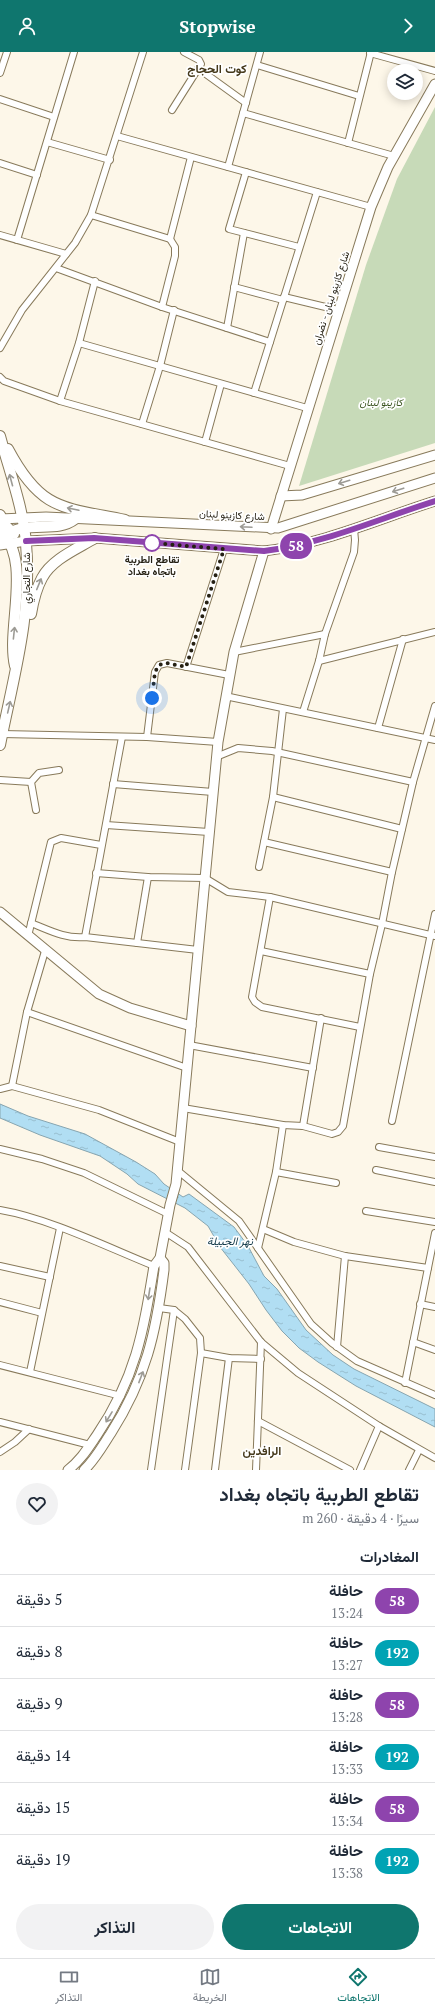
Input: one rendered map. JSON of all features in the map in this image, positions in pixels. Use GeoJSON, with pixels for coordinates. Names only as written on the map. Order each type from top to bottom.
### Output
{"type":"FeatureCollection","features":[{"type":"Feature","properties":{"kind":"main road"},"geometry":{"type":"LineString","coordinates":[[0,435],[21,473],[32,487],[42,496],[68,508],[125,520]]}},
{"type":"Feature","properties":{"kind":"main road","name":"شارع التجاري"},"geometry":{"type":"LineString","coordinates":[[0,435],[26,541],[28,588],[17,671],[1,740]]}},
{"type":"Feature","properties":{"kind":"main road"},"geometry":{"type":"LineString","coordinates":[[1,518],[4,534],[11,544],[16,571],[13,654],[17,671]]}},
{"type":"Feature","properties":{"kind":"main road"},"geometry":{"type":"LineString","coordinates":[[4,534],[22,522],[68,525],[75,519]]}},
{"type":"Feature","properties":{"kind":"main road"},"geometry":{"type":"LineString","coordinates":[[4,534],[26,541]]}},
{"type":"Feature","properties":{"kind":"main road"},"geometry":{"type":"LineString","coordinates":[[20,648],[42,577],[59,561],[94,538]]}},
{"type":"Feature","properties":{"kind":"street"},"geometry":{"type":"LineString","coordinates":[[0,73],[7,52]]}},
{"type":"Feature","properties":{"kind":"street"},"geometry":{"type":"LineString","coordinates":[[17,240],[74,52]]}},
{"type":"Feature","properties":{"kind":"street"},"geometry":{"type":"LineString","coordinates":[[0,348],[22,310],[56,268],[84,229],[91,215],[110,160],[143,52]]}},
{"type":"Feature","properties":{"kind":"street"},"geometry":{"type":"LineString","coordinates":[[172,110],[201,64],[199,60],[184,52]]}},
{"type":"Feature","properties":{"kind":"street"},"geometry":{"type":"LineString","coordinates":[[228,168],[260,52]]}},
{"type":"Feature","properties":{"kind":"street"},"geometry":{"type":"LineString","coordinates":[[348,142],[370,53],[435,72]]}},
{"type":"Feature","properties":{"kind":"street"},"geometry":{"type":"LineString","coordinates":[[257,65],[359,96]]}},
{"type":"Feature","properties":{"kind":"street"},"geometry":{"type":"LineString","coordinates":[[199,69],[246,103]]}},
{"type":"Feature","properties":{"kind":"street","name":"شارع كازينو لبنان - نضران"},"geometry":{"type":"LineString","coordinates":[[271,528],[307,408],[371,207],[394,156],[435,84]]}},
{"type":"Feature","properties":{"kind":"street"},"geometry":{"type":"LineString","coordinates":[[0,99],[54,117]]}},
{"type":"Feature","properties":{"kind":"street"},"geometry":{"type":"LineString","coordinates":[[243,112],[394,156]]}},
{"type":"Feature","properties":{"kind":"street"},"geometry":{"type":"LineString","coordinates":[[117,136],[371,207]]}},
{"type":"Feature","properties":{"kind":"street"},"geometry":{"type":"LineString","coordinates":[[47,142],[110,160]]}},
{"type":"Feature","properties":{"kind":"street"},"geometry":{"type":"LineString","coordinates":[[170,239],[191,157]]}},
{"type":"Feature","properties":{"kind":"street"},"geometry":{"type":"LineString","coordinates":[[0,163],[36,175]]}},
{"type":"Feature","properties":{"kind":"street"},"geometry":{"type":"LineString","coordinates":[[246,172],[229,228],[299,247]]}},
{"type":"Feature","properties":{"kind":"street"},"geometry":{"type":"LineString","coordinates":[[254,393],[316,192]]}},
{"type":"Feature","properties":{"kind":"street"},"geometry":{"type":"LineString","coordinates":[[91,215],[170,239],[175,247],[175,256],[162,307]]}},
{"type":"Feature","properties":{"kind":"street"},"geometry":{"type":"LineString","coordinates":[[227,328],[244,233]]}},
{"type":"Feature","properties":{"kind":"street"},"geometry":{"type":"LineString","coordinates":[[0,235],[66,254]]}},
{"type":"Feature","properties":{"kind":"street"},"geometry":{"type":"LineString","coordinates":[[56,268],[95,281],[162,307],[270,342]]}},
{"type":"Feature","properties":{"kind":"street"},"geometry":{"type":"LineString","coordinates":[[60,401],[79,343],[95,281]]}},
{"type":"Feature","properties":{"kind":"street"},"geometry":{"type":"LineString","coordinates":[[234,287],[338,310]]}},
{"type":"Feature","properties":{"kind":"street"},"geometry":{"type":"LineString","coordinates":[[142,424],[160,366],[174,310]]}},
{"type":"Feature","properties":{"kind":"street"},"geometry":{"type":"LineString","coordinates":[[79,343],[307,408]]}},
{"type":"Feature","properties":{"kind":"street"},"geometry":{"type":"LineString","coordinates":[[0,377],[4,381],[60,401],[290,466]]}},
{"type":"Feature","properties":{"kind":"street"},"geometry":{"type":"LineString","coordinates":[[205,442],[221,384]]}},
{"type":"Feature","properties":{"kind":"street"},"geometry":{"type":"LineString","coordinates":[[281,496],[302,495],[435,455]]}},
{"type":"Feature","properties":{"kind":"street","name":"شارع كازينو لبنان"},"geometry":{"type":"LineString","coordinates":[[75,519],[125,520],[271,528],[286,526],[435,478]]}},
{"type":"Feature","properties":{"kind":"street"},"geometry":{"type":"LineString","coordinates":[[0,545],[26,541],[94,538],[264,551],[283,549],[354,529],[435,501]]}},
{"type":"Feature","properties":{"kind":"street"},"geometry":{"type":"LineString","coordinates":[[1,518],[22,522]]}},
{"type":"Feature","properties":{"kind":"street"},"geometry":{"type":"LineString","coordinates":[[303,712],[319,661],[325,634],[354,552],[354,529]]}},
{"type":"Feature","properties":{"kind":"street"},"geometry":{"type":"LineString","coordinates":[[186,667],[224,549]]}},
{"type":"Feature","properties":{"kind":"street"},"geometry":{"type":"LineString","coordinates":[[68,1470],[81,1459],[121,1396],[135,1362],[144,1328],[154,1266],[160,1258],[169,1209],[176,1184],[218,742],[234,652],[264,551]]}},
{"type":"Feature","properties":{"kind":"street"},"geometry":{"type":"LineString","coordinates":[[319,661],[435,632]]}},
{"type":"Feature","properties":{"kind":"street"},"geometry":{"type":"LineString","coordinates":[[234,652],[325,634]]}},
{"type":"Feature","properties":{"kind":"street"},"geometry":{"type":"LineString","coordinates":[[378,728],[403,639]]}},
{"type":"Feature","properties":{"kind":"street"},"geometry":{"type":"LineString","coordinates":[[147,737],[155,672],[159,665],[167,663],[229,675]]}},
{"type":"Feature","properties":{"kind":"street"},"geometry":{"type":"LineString","coordinates":[[225,696],[435,740]]}},
{"type":"Feature","properties":{"kind":"street"},"geometry":{"type":"LineString","coordinates":[[183,1108],[283,1125],[303,1126],[332,1134],[338,1132],[343,1126],[370,974],[392,872],[412,782],[435,706]]}},
{"type":"Feature","properties":{"kind":"street"},"geometry":{"type":"LineString","coordinates":[[259,867],[273,797],[283,709]]}},
{"type":"Feature","properties":{"kind":"street"},"geometry":{"type":"LineString","coordinates":[[85,937],[122,737]]}},
{"type":"Feature","properties":{"kind":"street"},"geometry":{"type":"LineString","coordinates":[[1,740],[147,737],[218,742]]}},
{"type":"Feature","properties":{"kind":"street"},"geometry":{"type":"LineString","coordinates":[[216,758],[238,748],[278,753],[412,782]]}},
{"type":"Feature","properties":{"kind":"street"},"geometry":{"type":"LineString","coordinates":[[31,782],[39,773],[59,770]]}},
{"type":"Feature","properties":{"kind":"street"},"geometry":{"type":"LineString","coordinates":[[0,780],[31,782]]}},
{"type":"Feature","properties":{"kind":"street"},"geometry":{"type":"LineString","coordinates":[[31,782],[36,810]]}},
{"type":"Feature","properties":{"kind":"street"},"geometry":{"type":"LineString","coordinates":[[113,784],[213,792]]}},
{"type":"Feature","properties":{"kind":"street"},"geometry":{"type":"LineString","coordinates":[[273,797],[402,829]]}},
{"type":"Feature","properties":{"kind":"street"},"geometry":{"type":"LineString","coordinates":[[106,825],[209,832]]}},
{"type":"Feature","properties":{"kind":"street"},"geometry":{"type":"LineString","coordinates":[[28,936],[51,842],[61,838],[101,845]]}},
{"type":"Feature","properties":{"kind":"street"},"geometry":{"type":"LineString","coordinates":[[264,842],[392,872]]}},
{"type":"Feature","properties":{"kind":"street"},"geometry":{"type":"LineString","coordinates":[[96,873],[148,877],[205,878],[228,892],[270,897],[433,935]]}},
{"type":"Feature","properties":{"kind":"street"},"geometry":{"type":"LineString","coordinates":[[137,943],[148,877]]}},
{"type":"Feature","properties":{"kind":"street"},"geometry":{"type":"LineString","coordinates":[[270,897],[252,997],[255,1002],[262,1007],[360,1027]]}},
{"type":"Feature","properties":{"kind":"street"},"geometry":{"type":"LineString","coordinates":[[0,912],[45,951],[99,994],[114,1002],[191,1026]]}},
{"type":"Feature","properties":{"kind":"street"},"geometry":{"type":"LineString","coordinates":[[392,1121],[433,935],[435,914]]}},
{"type":"Feature","properties":{"kind":"street"},"geometry":{"type":"LineString","coordinates":[[31,923],[64,937],[85,937],[198,950]]}},
{"type":"Feature","properties":{"kind":"street"},"geometry":{"type":"LineString","coordinates":[[12,1086],[27,1012],[45,951]]}},
{"type":"Feature","properties":{"kind":"street"},"geometry":{"type":"LineString","coordinates":[[261,951],[370,974]]}},
{"type":"Feature","properties":{"kind":"street"},"geometry":{"type":"LineString","coordinates":[[27,1012],[187,1068]]}},
{"type":"Feature","properties":{"kind":"street"},"geometry":{"type":"LineString","coordinates":[[303,1126],[321,1018]]}},
{"type":"Feature","properties":{"kind":"street"},"geometry":{"type":"LineString","coordinates":[[189,1045],[313,1068]]}},
{"type":"Feature","properties":{"kind":"street"},"geometry":{"type":"LineString","coordinates":[[0,1089],[12,1086],[99,1110],[180,1142]]}},
{"type":"Feature","properties":{"kind":"street"},"geometry":{"type":"LineString","coordinates":[[258,1248],[276,1172],[283,1125]]}},
{"type":"Feature","properties":{"kind":"street"},"geometry":{"type":"LineString","coordinates":[[379,1147],[435,1157]]}},
{"type":"Feature","properties":{"kind":"street"},"geometry":{"type":"LineString","coordinates":[[0,1149],[49,1161],[84,1173],[169,1209]]}},
{"type":"Feature","properties":{"kind":"street"},"geometry":{"type":"LineString","coordinates":[[177,1170],[239,1221],[312,1324],[337,1346],[357,1361],[435,1395]]}},
{"type":"Feature","properties":{"kind":"street"},"geometry":{"type":"LineString","coordinates":[[376,1170],[435,1182]]}},
{"type":"Feature","properties":{"kind":"street"},"geometry":{"type":"LineString","coordinates":[[276,1172],[336,1183]]}},
{"type":"Feature","properties":{"kind":"street"},"geometry":{"type":"LineString","coordinates":[[0,1210],[11,1212],[60,1228],[164,1270]]}},
{"type":"Feature","properties":{"kind":"street"},"geometry":{"type":"LineString","coordinates":[[366,1211],[435,1222]]}},
{"type":"Feature","properties":{"kind":"street"},"geometry":{"type":"LineString","coordinates":[[30,1372],[60,1228]]}},
{"type":"Feature","properties":{"kind":"street"},"geometry":{"type":"LineString","coordinates":[[263,1229],[294,1242],[345,1256],[428,1268]]}},
{"type":"Feature","properties":{"kind":"street"},"geometry":{"type":"LineString","coordinates":[[165,1232],[188,1247],[262,1342],[298,1373],[379,1426],[435,1458]]}},
{"type":"Feature","properties":{"kind":"street"},"geometry":{"type":"LineString","coordinates":[[405,1383],[435,1233]]}},
{"type":"Feature","properties":{"kind":"street"},"geometry":{"type":"LineString","coordinates":[[337,1346],[345,1256]]}},
{"type":"Feature","properties":{"kind":"street"},"geometry":{"type":"LineString","coordinates":[[84,1470],[124,1413],[136,1389],[151,1349],[159,1308],[164,1270],[164,1263],[160,1258]]}},
{"type":"Feature","properties":{"kind":"street"},"geometry":{"type":"LineString","coordinates":[[0,1266],[50,1277]]}},
{"type":"Feature","properties":{"kind":"street"},"geometry":{"type":"LineString","coordinates":[[0,1302],[42,1313]]}},
{"type":"Feature","properties":{"kind":"street"},"geometry":{"type":"LineString","coordinates":[[420,1304],[435,1308]]}},
{"type":"Feature","properties":{"kind":"street"},"geometry":{"type":"LineString","coordinates":[[159,1308],[174,1310],[186,1319],[200,1338],[201,1353],[185,1470]]}},
{"type":"Feature","properties":{"kind":"street"},"geometry":{"type":"LineString","coordinates":[[151,1470],[174,1310]]}},
{"type":"Feature","properties":{"kind":"street"},"geometry":{"type":"LineString","coordinates":[[256,1470],[262,1342]]}},
{"type":"Feature","properties":{"kind":"street"},"geometry":{"type":"LineString","coordinates":[[413,1342],[435,1350]]}},
{"type":"Feature","properties":{"kind":"street"},"geometry":{"type":"LineString","coordinates":[[201,1353],[229,1358],[261,1359]]}},
{"type":"Feature","properties":{"kind":"street"},"geometry":{"type":"LineString","coordinates":[[215,1470],[229,1358]]}},
{"type":"Feature","properties":{"kind":"street"},"geometry":{"type":"LineString","coordinates":[[0,1365],[121,1396]]}},
{"type":"Feature","properties":{"kind":"street"},"geometry":{"type":"LineString","coordinates":[[258,1421],[350,1470]]}},
{"type":"Feature","properties":{"kind":"street"},"geometry":{"type":"LineString","coordinates":[[0,1422],[90,1445]]}},
{"type":"Feature","properties":{"kind":"street"},"geometry":{"type":"LineString","coordinates":[[360,1470],[379,1426]]}},
{"type":"Feature","properties":{"kind":"street"},"geometry":{"type":"LineString","coordinates":[[0,1452],[15,1442],[29,1429]]}},
{"type":"Feature","properties":{"kind":"street"},"geometry":{"type":"LineString","coordinates":[[409,1470],[419,1450]]}},
{"type":"Feature","properties":{"kind":"green space","name":"كازينو لبنان"},"geometry":{"type":"Polygon","coordinates":[[[435,107],[435,443],[299,486],[366,265],[397,179],[435,107]]]}},
{"type":"Feature","properties":{"kind":"water","name":"نهر الجبيلة"},"geometry":{"type":"Polygon","coordinates":[[[0,1104],[28,1116],[85,1134],[155,1174],[164,1184],[183,1197],[189,1194],[234,1227],[248,1246],[264,1276],[277,1289],[306,1330],[333,1355],[354,1369],[435,1409],[435,1427],[356,1386],[299,1348],[282,1331],[266,1310],[249,1284],[220,1247],[208,1226],[185,1208],[138,1184],[127,1174],[100,1156],[40,1135],[0,1118],[0,1104]]]}},
{"type":"Feature","properties":{"kind":"bus line","name":"58"},"geometry":{"type":"LineString","coordinates":[[26,541],[94,538],[264,551],[283,549],[358,528],[435,501]]}},
{"type":"Feature","properties":{"kind":"place","name":"تقاطع الطربية باتجاه بغداد"},"geometry":{"type":"Point","coordinates":[152,543]}},
{"type":"Feature","properties":{"kind":"district","name":"كوت الحجاج"},"geometry":{"type":"Point","coordinates":[217,68]}},
{"type":"Feature","properties":{"kind":"district","name":"الرافدين"},"geometry":{"type":"Point","coordinates":[262,1450]}},
{"type":"Feature","properties":{"kind":"route"},"geometry":{"type":"LineString","coordinates":[[152,543],[224,549],[186,667],[167,663],[159,665],[155,672],[152,698]]}}]}
